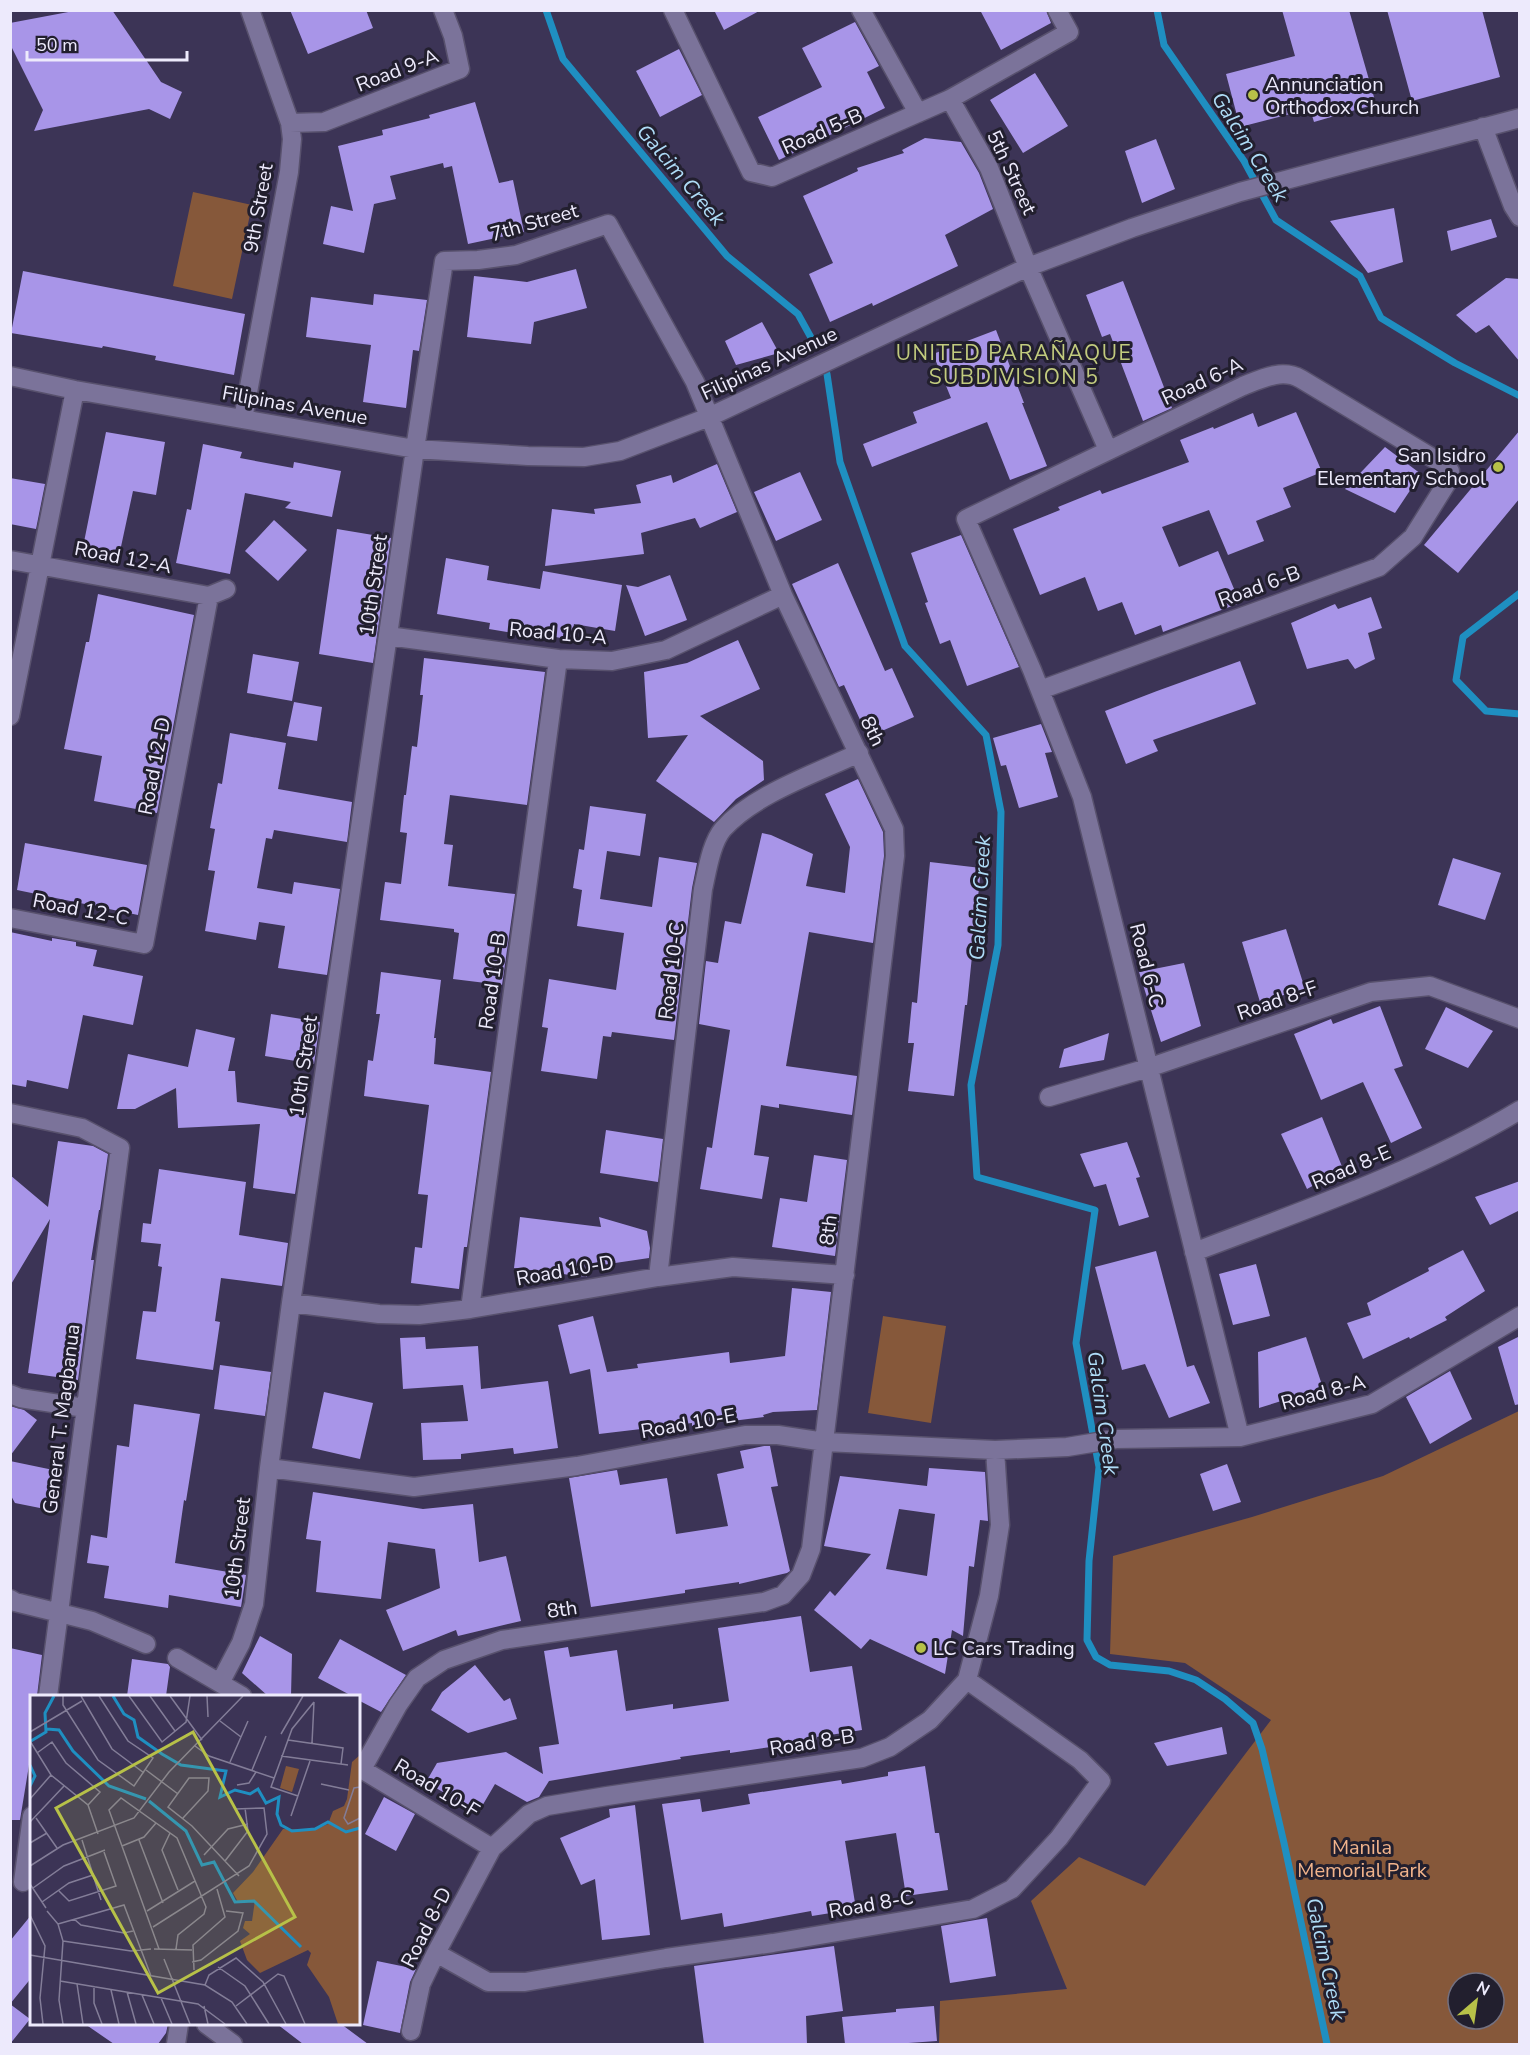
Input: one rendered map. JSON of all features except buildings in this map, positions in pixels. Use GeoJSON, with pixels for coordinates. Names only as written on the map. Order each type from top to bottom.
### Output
{"type":"FeatureCollection","features":[{"type":"Feature","properties":{"kind":"street","name":"9th Street"},"geometry":{"type":"LineString","coordinates":[[243,419],[289,172],[292,139],[290,123],[250,10]]}},
{"type":"Feature","properties":{"kind":"street","name":"Road 9-A"},"geometry":{"type":"LineString","coordinates":[[290,123],[324,122],[460,69],[453,36],[442,10]]}},
{"type":"Feature","properties":{"kind":"street","name":"Road 5-B"},"geometry":{"type":"LineString","coordinates":[[673,10],[751,172],[772,177],[950,99],[1069,32],[1057,10]]}},
{"type":"Feature","properties":{"kind":"street"},"geometry":{"type":"LineString","coordinates":[[861,10],[918,113]]}},
{"type":"Feature","properties":{"kind":"street","name":"5th Street"},"geometry":{"type":"LineString","coordinates":[[950,99],[989,168],[1028,267],[1108,450]]}},
{"type":"Feature","properties":{"kind":"street","name":"Filipinas Avenue"},"geometry":{"type":"LineString","coordinates":[[10,376],[75,390],[415,449],[584,457],[620,451],[709,417],[1028,267],[1132,228],[1240,192],[1520,118]]}},
{"type":"Feature","properties":{"kind":"street"},"geometry":{"type":"LineString","coordinates":[[1483,127],[1513,206],[1520,217]]}},
{"type":"Feature","properties":{"kind":"street","name":"7th Street"},"geometry":{"type":"LineString","coordinates":[[415,449],[444,261],[478,260],[516,255],[608,224],[695,382],[709,417]]}},
{"type":"Feature","properties":{"kind":"street","name":"Road 6-A"},"geometry":{"type":"LineString","coordinates":[[966,519],[1243,386],[1266,378],[1290,374],[1450,471]]}},
{"type":"Feature","properties":{"kind":"street"},"geometry":{"type":"LineString","coordinates":[[10,716],[75,390]]}},
{"type":"Feature","properties":{"kind":"street","name":"8th"},"geometry":{"type":"LineString","coordinates":[[360,1768],[417,1678],[444,1660],[502,1640],[764,1602],[783,1594],[801,1575],[811,1549],[895,856],[894,829],[783,595],[709,417]]}},
{"type":"Feature","properties":{"kind":"street","name":"10th Street"},"geometry":{"type":"LineString","coordinates":[[220,1683],[241,1643],[254,1604],[291,1304],[415,449]]}},
{"type":"Feature","properties":{"kind":"street","name":"Road 6-B"},"geometry":{"type":"LineString","coordinates":[[1040,690],[1379,567],[1413,537],[1448,481],[1450,471]]}},
{"type":"Feature","properties":{"kind":"street","name":"Road 6-C"},"geometry":{"type":"LineString","coordinates":[[966,519],[1040,690],[1082,797],[1240,1437]]}},
{"type":"Feature","properties":{"kind":"street","name":"Road 12-A"},"geometry":{"type":"LineString","coordinates":[[10,560],[209,596]]}},
{"type":"Feature","properties":{"kind":"street"},"geometry":{"type":"LineString","coordinates":[[209,596],[226,589]]}},
{"type":"Feature","properties":{"kind":"street","name":"Road 10-A"},"geometry":{"type":"LineString","coordinates":[[388,636],[558,659],[612,661],[666,650],[783,595]]}},
{"type":"Feature","properties":{"kind":"street","name":"Road 12-D"},"geometry":{"type":"LineString","coordinates":[[144,944],[209,596]]}},
{"type":"Feature","properties":{"kind":"street","name":"Road 10-B"},"geometry":{"type":"LineString","coordinates":[[470,1309],[558,659]]}},
{"type":"Feature","properties":{"kind":"street","name":"Road 10-C"},"geometry":{"type":"LineString","coordinates":[[658,1277],[702,900],[710,858],[722,830],[756,801],[859,753]]}},
{"type":"Feature","properties":{"kind":"street","name":"Road 12-C"},"geometry":{"type":"LineString","coordinates":[[10,918],[144,944]]}},
{"type":"Feature","properties":{"kind":"street","name":"Road 8-F"},"geometry":{"type":"LineString","coordinates":[[1049,1097],[1148,1068],[1371,992],[1430,986],[1520,1019]]}},
{"type":"Feature","properties":{"kind":"street","name":"Road 8-E"},"geometry":{"type":"LineString","coordinates":[[1194,1252],[1338,1198],[1474,1138],[1520,1110]]}},
{"type":"Feature","properties":{"kind":"street","name":"General T. Magbanua"},"geometry":{"type":"LineString","coordinates":[[10,1113],[82,1128],[120,1148],[48,1695]]}},
{"type":"Feature","properties":{"kind":"street","name":"Road 10-D"},"geometry":{"type":"LineString","coordinates":[[291,1304],[379,1314],[419,1314],[470,1309],[733,1266],[845,1275]]}},
{"type":"Feature","properties":{"kind":"street","name":"Road 8-A"},"geometry":{"type":"LineString","coordinates":[[1116,1439],[1240,1437],[1372,1404],[1520,1316]]}},
{"type":"Feature","properties":{"kind":"street"},"geometry":{"type":"LineString","coordinates":[[10,1394],[20,1398],[85,1408]]}},
{"type":"Feature","properties":{"kind":"street","name":"Road 10-E"},"geometry":{"type":"LineString","coordinates":[[269,1468],[414,1487],[577,1466],[745,1435],[778,1435],[825,1442],[995,1450],[1067,1447],[1116,1439]]}},
{"type":"Feature","properties":{"kind":"street","name":"Road 8-B"},"geometry":{"type":"LineString","coordinates":[[492,1848],[529,1814],[548,1806],[862,1758],[890,1747],[930,1720],[968,1680],[989,1596],[1000,1525],[995,1450]]}},
{"type":"Feature","properties":{"kind":"street"},"geometry":{"type":"LineString","coordinates":[[10,1599],[92,1621],[146,1644]]}},
{"type":"Feature","properties":{"kind":"street"},"geometry":{"type":"LineString","coordinates":[[177,1658],[240,1695]]}},
{"type":"Feature","properties":{"kind":"street","name":"Road 8-C"},"geometry":{"type":"LineString","coordinates":[[436,1953],[488,1982],[525,1982],[973,1909],[1012,1889],[1059,1838],[1101,1781],[1080,1760],[968,1680]]}},
{"type":"Feature","properties":{"kind":"street","name":"Road 10-F"},"geometry":{"type":"LineString","coordinates":[[360,1768],[492,1848]]}},
{"type":"Feature","properties":{"kind":"street"},"geometry":{"type":"LineString","coordinates":[[22,1881],[30,1829]]}},
{"type":"Feature","properties":{"kind":"street","name":"Road 8-D"},"geometry":{"type":"LineString","coordinates":[[411,2031],[421,1984],[492,1848]]}},
{"type":"Feature","properties":{"kind":"street"},"geometry":{"type":"LineString","coordinates":[[176,2044],[179,2025]]}},
{"type":"Feature","properties":{"kind":"street"},"geometry":{"type":"LineString","coordinates":[[207,2025],[233,2044]]}},
{"type":"Feature","properties":{"kind":"green space"},"geometry":{"type":"Polygon","coordinates":[[[193,192],[252,205],[232,299],[173,286],[193,192]]]}},
{"type":"Feature","properties":{"kind":"green space"},"geometry":{"type":"Polygon","coordinates":[[[883,1316],[946,1326],[931,1423],[868,1413],[883,1316]]]}},
{"type":"Feature","properties":{"kind":"green space","name":"Manila Memorial Park"},"geometry":{"type":"Polygon","coordinates":[[[1519,1411],[1519,2044],[939,2044],[940,2001],[1067,1989],[1031,1901],[1079,1857],[1145,1886],[1271,1720],[1185,1663],[1110,1654],[1113,1556],[1252,1517],[1383,1476],[1519,1411]]]}},
{"type":"Feature","properties":{"kind":"waterway","name":"Galcim Creek"},"geometry":{"type":"LineString","coordinates":[[546,10],[563,59],[727,256],[798,314],[814,343]]}},
{"type":"Feature","properties":{"kind":"waterway","name":"Galcim Creek"},"geometry":{"type":"LineString","coordinates":[[1157,10],[1164,45],[1244,161],[1276,220],[1360,276],[1381,318],[1455,363],[1520,396]]}},
{"type":"Feature","properties":{"kind":"waterway","name":"Galcim Creek"},"geometry":{"type":"LineString","coordinates":[[827,374],[840,462],[905,646],[986,735],[1001,812],[998,945],[971,1085],[977,1177],[1095,1210],[1076,1343],[1099,1467],[1089,1561],[1087,1640],[1096,1657],[1110,1665],[1169,1671],[1196,1680],[1225,1699],[1253,1723],[1262,1749],[1284,1843],[1327,2044]]}},
{"type":"Feature","properties":{"kind":"waterway","name":"Galcim Creek"},"geometry":{"type":"LineString","coordinates":[[1520,593],[1463,637],[1456,680],[1486,711],[1520,714]]}},
{"type":"Feature","properties":{"kind":"place","name":"Annunciation Orthodox Church"},"geometry":{"type":"Point","coordinates":[1253,95]}},
{"type":"Feature","properties":{"kind":"place","name":"San Isidro Elementary School"},"geometry":{"type":"Point","coordinates":[1498,467]}},
{"type":"Feature","properties":{"kind":"place","name":"LC Cars Trading"},"geometry":{"type":"Point","coordinates":[921,1648]}},
{"type":"Feature","properties":{"kind":"district","name":"UNITED PARAÑAQUE SUBDIVISION 5"},"geometry":{"type":"Point","coordinates":[1014,365]}}]}
